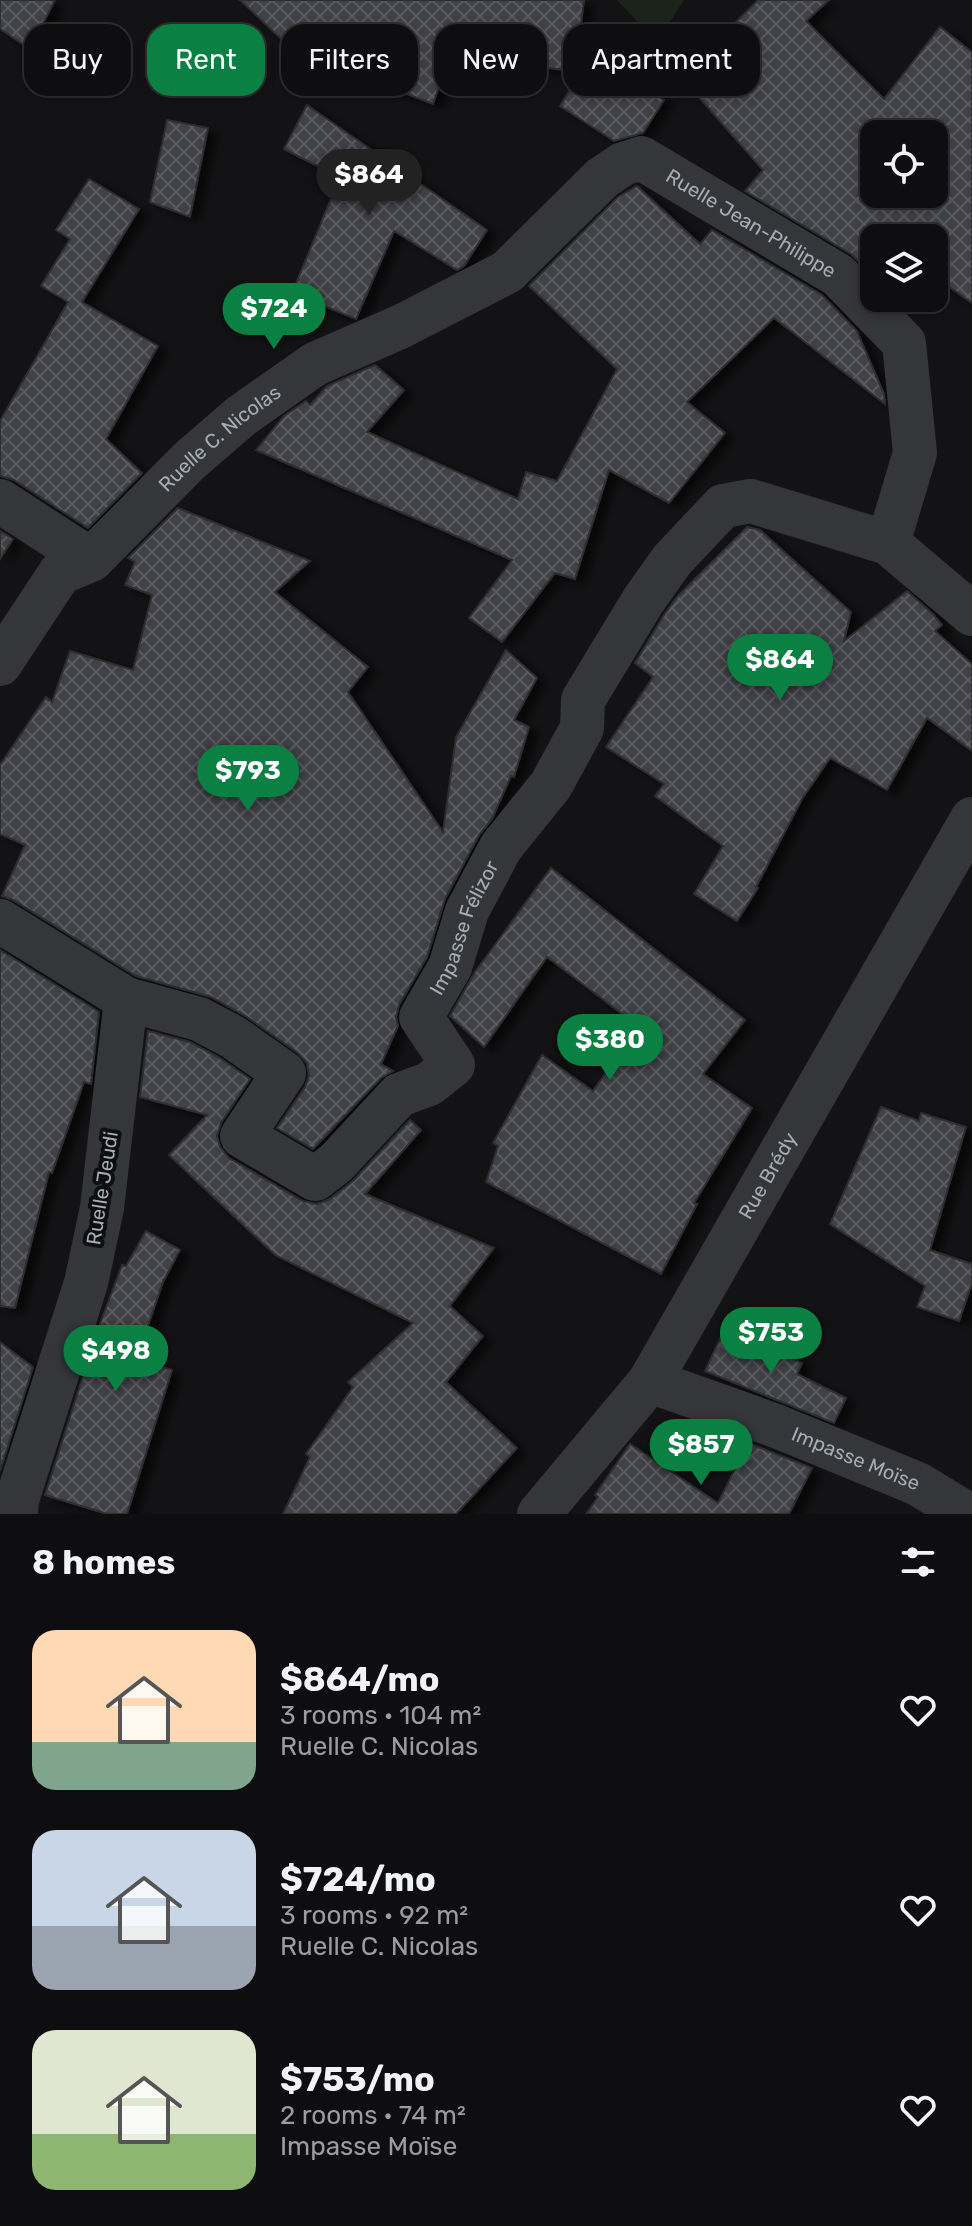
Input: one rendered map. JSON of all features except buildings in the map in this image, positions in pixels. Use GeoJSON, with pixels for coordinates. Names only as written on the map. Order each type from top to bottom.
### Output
{"type":"FeatureCollection","features":[{"type":"Feature","properties":{"kind":"street","name":"Ruelle Jean-Philippe"},"geometry":{"type":"LineString","coordinates":[[641,158],[838,275],[904,343],[915,453],[888,543]]}},
{"type":"Feature","properties":{"kind":"street","name":"Ruelle C. Nicolas"},"geometry":{"type":"LineString","coordinates":[[0,664],[60,573],[91,560],[189,461],[241,416],[315,364],[402,326],[507,272],[602,178],[623,164],[641,158]]}},
{"type":"Feature","properties":{"kind":"street"},"geometry":{"type":"LineString","coordinates":[[0,501],[91,560]]}},
{"type":"Feature","properties":{"kind":"street","name":"Impasse Félizor"},"geometry":{"type":"LineString","coordinates":[[126,999],[199,1019],[233,1037],[284,1073],[242,1136],[315,1179],[336,1163],[399,1095],[429,1084],[453,1065],[421,1017],[450,967],[467,911],[501,847],[551,785],[582,728],[583,700],[643,601],[672,560],[723,506],[751,501],[888,543]]}},
{"type":"Feature","properties":{"kind":"street"},"geometry":{"type":"LineString","coordinates":[[888,543],[972,614]]}},
{"type":"Feature","properties":{"kind":"street","name":"Rue Brédy"},"geometry":{"type":"LineString","coordinates":[[539,1514],[650,1381],[972,819]]}},
{"type":"Feature","properties":{"kind":"street"},"geometry":{"type":"LineString","coordinates":[[0,921],[126,999]]}},
{"type":"Feature","properties":{"kind":"street","name":"Ruelle Jeudi"},"geometry":{"type":"LineString","coordinates":[[16,1514],[17,1500],[86,1283],[102,1208],[126,999]]}},
{"type":"Feature","properties":{"kind":"street","name":"Impasse Moïse"},"geometry":{"type":"LineString","coordinates":[[650,1381],[776,1426],[918,1484],[967,1514]]}},
{"type":"Feature","properties":{"kind":"shaded area"},"geometry":{"type":"Polygon","coordinates":[[[617,0],[684,0],[669,24],[640,24],[617,0]]]}}]}
